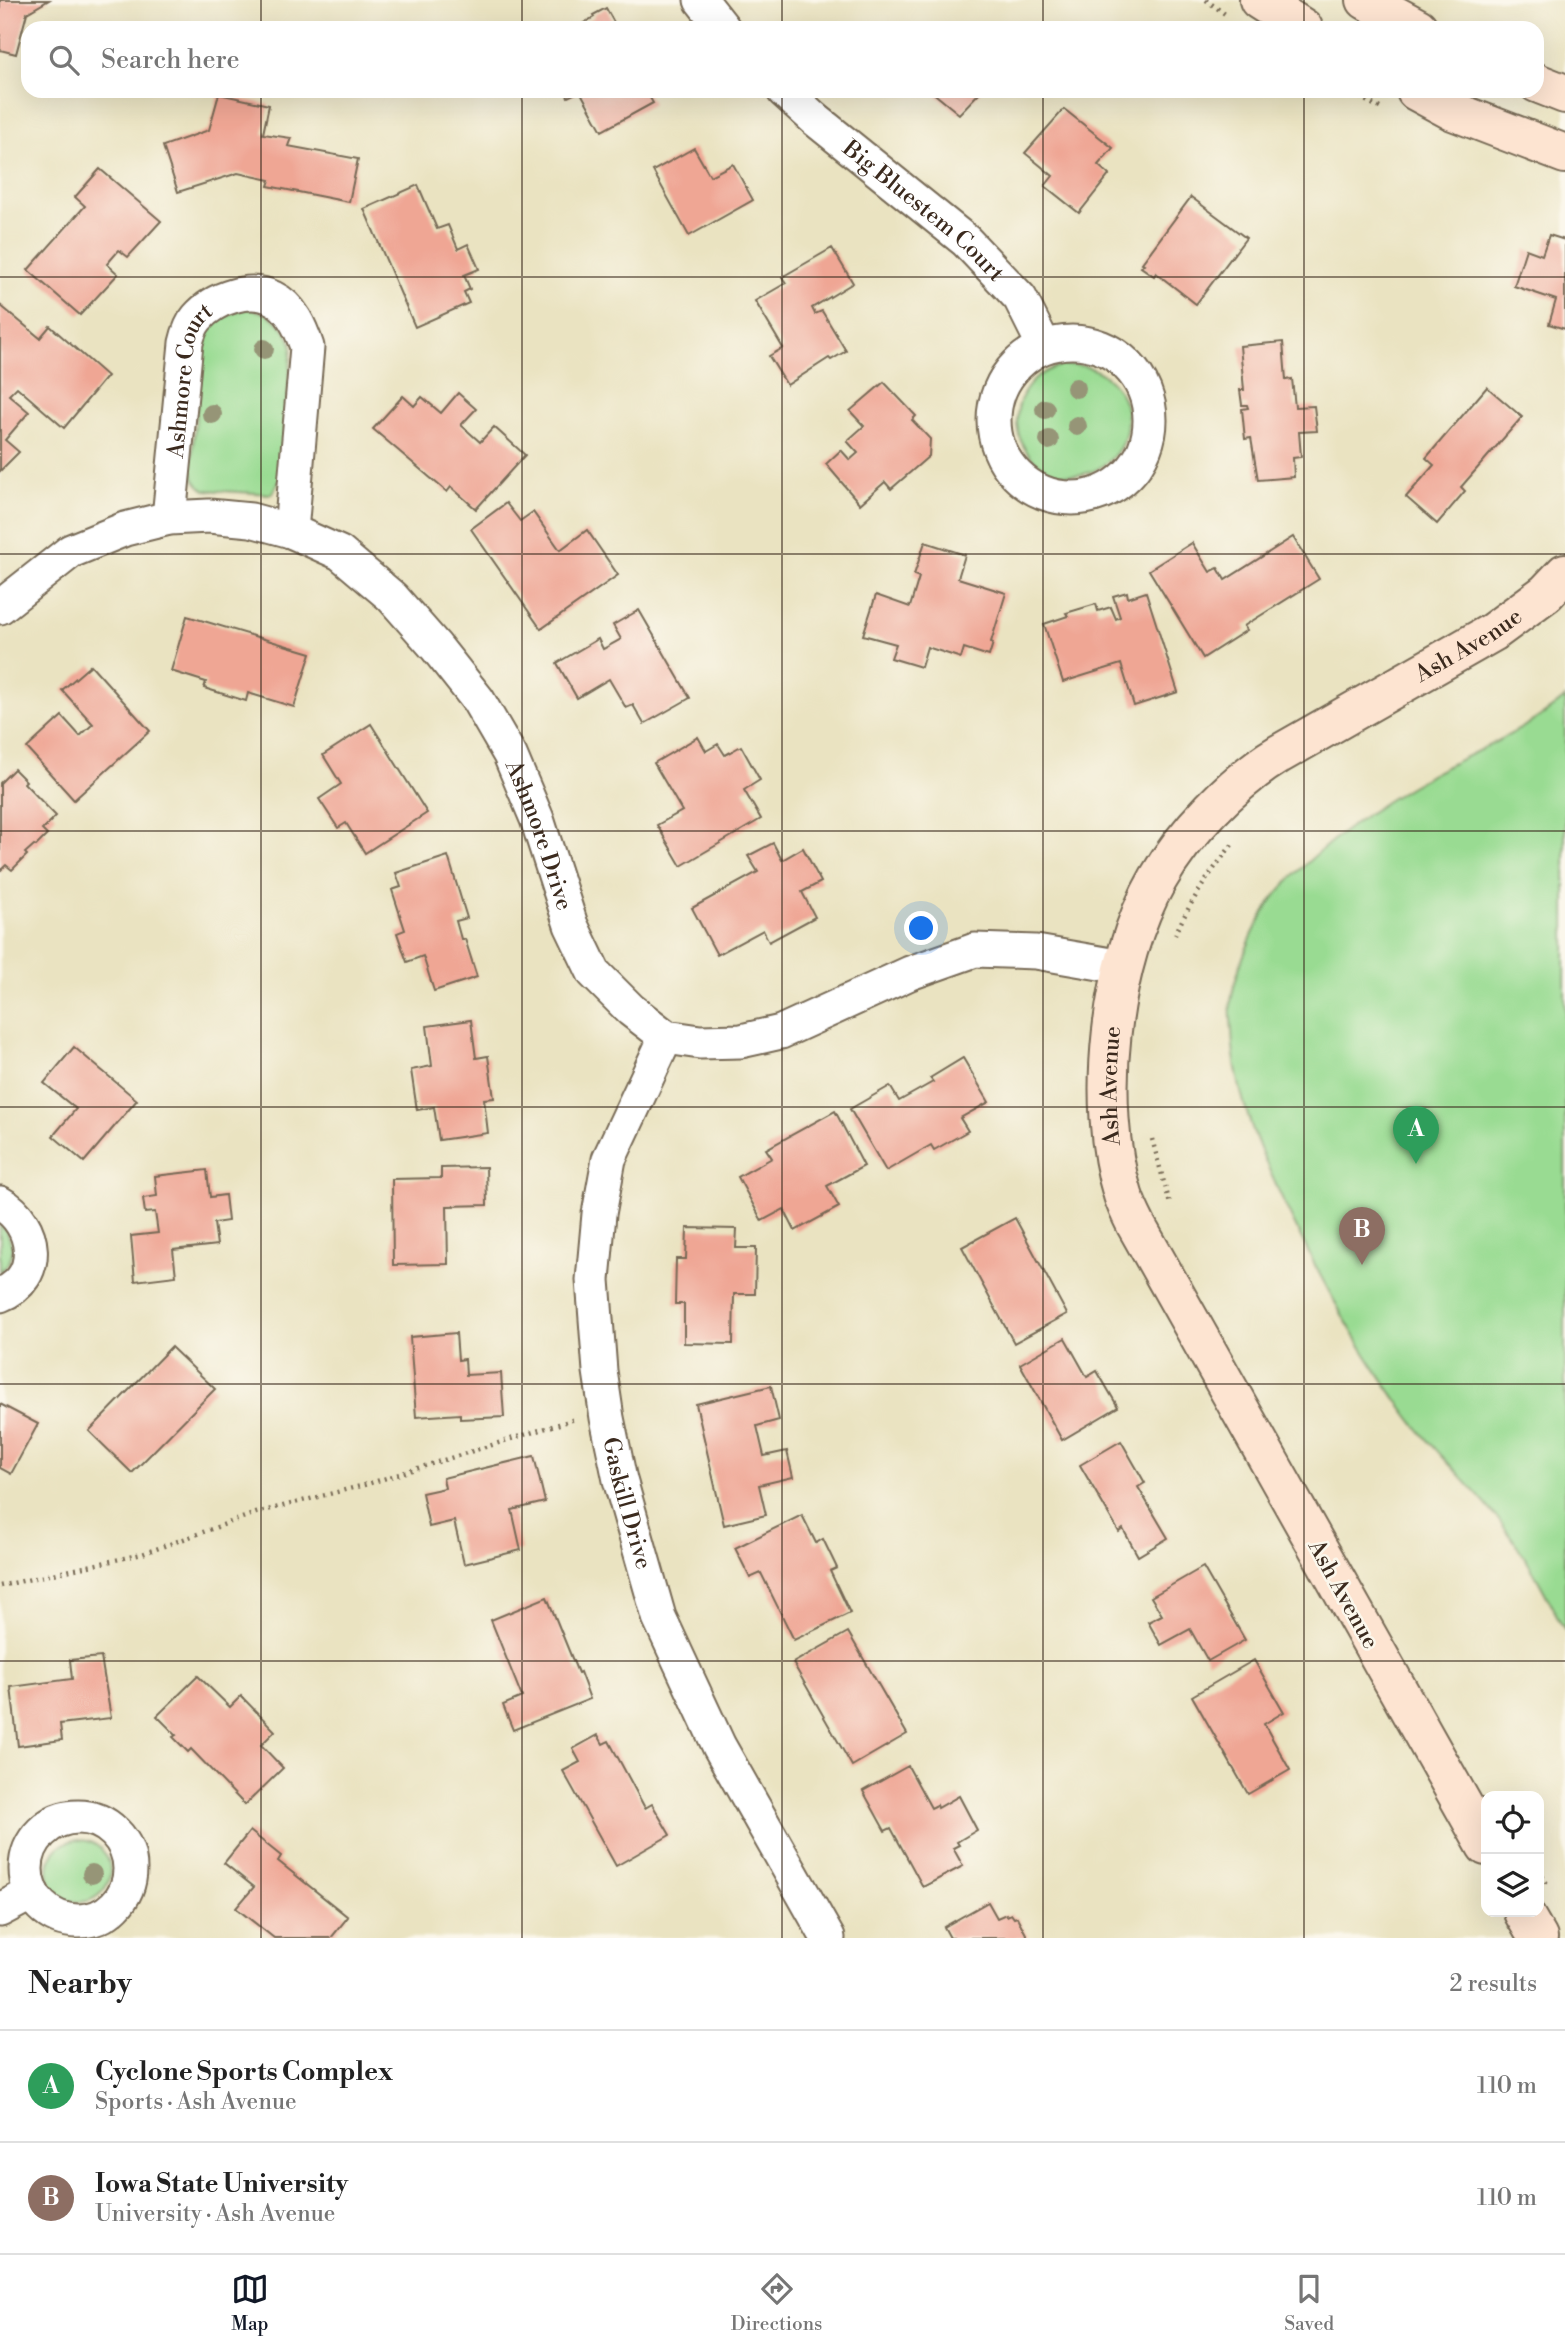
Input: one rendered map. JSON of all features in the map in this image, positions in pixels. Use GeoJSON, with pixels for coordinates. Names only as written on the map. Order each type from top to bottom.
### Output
{"type":"FeatureCollection","features":[{"type":"Feature","properties":{"kind":"street"},"geometry":{"type":"LineString","coordinates":[[701,0],[718,21]]}},
{"type":"Feature","properties":{"kind":"street"},"geometry":{"type":"LineString","coordinates":[[1259,0],[1292,21]]}},
{"type":"Feature","properties":{"kind":"street"},"geometry":{"type":"LineString","coordinates":[[1366,0],[1405,21]]}},
{"type":"Feature","properties":{"kind":"street"},"geometry":{"type":"LineString","coordinates":[[1544,86],[1565,94]]}},
{"type":"Feature","properties":{"kind":"street","name":"Big Bluestem Court"},"geometry":{"type":"LineString","coordinates":[[792,98],[967,241],[1020,298],[1044,346]]}},
{"type":"Feature","properties":{"kind":"street"},"geometry":{"type":"LineString","coordinates":[[1429,98],[1453,111],[1565,154]]}},
{"type":"Feature","properties":{"kind":"street","name":"Ashmore Court"},"geometry":{"type":"LineString","coordinates":[[169,518],[186,342],[190,329],[197,317],[214,304],[253,292],[274,298],[289,312],[300,327],[307,347],[291,531]]}},
{"type":"Feature","properties":{"kind":"street"},"geometry":{"type":"LineString","coordinates":[[1069,342],[1094,344],[1116,355],[1134,371],[1146,393],[1151,418],[1147,442],[1136,464],[1119,482],[1097,494],[1070,498],[1044,492],[1021,479],[1004,458],[995,433],[995,406],[1004,381],[1021,360],[1044,346],[1069,342]]}},
{"type":"Feature","properties":{"kind":"street","name":"Ashmore Drive"},"geometry":{"type":"LineString","coordinates":[[0,607],[71,551],[125,528],[169,518],[209,516],[251,520],[291,531],[340,553],[392,597],[478,700],[510,755],[537,819],[571,925],[594,973],[631,1010],[666,1037],[700,1042],[741,1041],[781,1032],[910,972],[975,950],[1036,952],[1123,967]]}},
{"type":"Feature","properties":{"kind":"street","name":"Ash Avenue"},"geometry":{"type":"LineString","coordinates":[[1481,1837],[1136,1225],[1123,1195],[1114,1152],[1109,1111],[1109,1070],[1123,967],[1136,924],[1158,878],[1192,832],[1233,787],[1279,754],[1493,632],[1546,593],[1565,573]]}},
{"type":"Feature","properties":{"kind":"street","name":"Gaskill Drive"},"geometry":{"type":"LineString","coordinates":[[666,1037],[609,1159],[599,1214],[593,1280],[600,1371],[607,1418],[620,1480],[659,1616],[719,1746],[828,1938]]}},
{"type":"Feature","properties":{"kind":"street"},"geometry":{"type":"LineString","coordinates":[[0,1203],[11,1209],[22,1221],[29,1236],[31,1252],[27,1268],[19,1281],[0,1295]]}},
{"type":"Feature","properties":{"kind":"street"},"geometry":{"type":"LineString","coordinates":[[0,1910],[32,1893]]}},
{"type":"Feature","properties":{"kind":"street"},"geometry":{"type":"LineString","coordinates":[[1526,1917],[1538,1938]]}},
{"type":"Feature","properties":{"kind":"path"},"geometry":{"type":"LineString","coordinates":[[1172,941],[1212,870],[1239,837]]}},
{"type":"Feature","properties":{"kind":"path"},"geometry":{"type":"LineString","coordinates":[[1151,1134],[1164,1189],[1173,1213]]}},
{"type":"Feature","properties":{"kind":"path"},"geometry":{"type":"LineString","coordinates":[[0,1586],[142,1554],[256,1513],[364,1485],[570,1419],[582,1419]]}},
{"type":"Feature","properties":{"kind":"green space"},"geometry":{"type":"Polygon","coordinates":[[[245,308],[274,319],[285,330],[292,344],[281,479],[271,494],[205,490],[195,481],[191,468],[203,344],[214,324],[245,308]]]}},
{"type":"Feature","properties":{"kind":"green space"},"geometry":{"type":"Polygon","coordinates":[[[1072,365],[1093,369],[1111,381],[1123,399],[1127,420],[1123,441],[1111,459],[1093,471],[1072,475],[1051,471],[1033,459],[1021,441],[1017,420],[1021,399],[1033,381],[1051,369],[1072,365]]]}},
{"type":"Feature","properties":{"kind":"green space"},"geometry":{"type":"Polygon","coordinates":[[[1565,698],[1565,1631],[1519,1549],[1490,1509],[1429,1442],[1391,1392],[1346,1322],[1319,1273],[1272,1177],[1245,1106],[1234,1056],[1231,1001],[1238,972],[1257,925],[1274,898],[1299,870],[1352,825],[1390,799],[1430,775],[1517,731],[1565,698]]]}},
{"type":"Feature","properties":{"kind":"green space"},"geometry":{"type":"Polygon","coordinates":[[[0,1223],[11,1242],[12,1254],[0,1272],[0,1223]]]}},
{"type":"Feature","properties":{"kind":"green space"},"geometry":{"type":"Polygon","coordinates":[[[79,1840],[91,1842],[101,1849],[108,1859],[108,1883],[101,1893],[91,1900],[79,1902],[67,1900],[57,1893],[50,1883],[48,1871],[50,1859],[57,1849],[67,1842],[79,1840]]]}},
{"type":"Feature","properties":{"kind":"building"},"geometry":{"type":"Polygon","coordinates":[[[0,0],[49,0],[27,13],[25,21],[21,21],[21,35],[16,54],[0,50],[0,0]]]}},
{"type":"Feature","properties":{"kind":"building"},"geometry":{"type":"Polygon","coordinates":[[[606,8],[613,21],[587,21],[594,17],[593,15],[606,8]]]}},
{"type":"Feature","properties":{"kind":"building"},"geometry":{"type":"Polygon","coordinates":[[[218,98],[237,98],[269,105],[263,134],[291,138],[288,146],[358,159],[349,202],[268,186],[270,180],[238,173],[178,192],[163,146],[209,130],[218,98]]]}},
{"type":"Feature","properties":{"kind":"building"},"geometry":{"type":"Polygon","coordinates":[[[584,98],[650,98],[653,103],[602,131],[584,98]]]}},
{"type":"Feature","properties":{"kind":"building"},"geometry":{"type":"Polygon","coordinates":[[[940,98],[974,98],[959,114],[940,98]]]}},
{"type":"Feature","properties":{"kind":"building"},"geometry":{"type":"Polygon","coordinates":[[[1064,109],[1113,148],[1098,165],[1109,175],[1079,213],[1045,186],[1053,176],[1025,153],[1064,109]]]}},
{"type":"Feature","properties":{"kind":"building"},"geometry":{"type":"Polygon","coordinates":[[[694,148],[710,176],[733,164],[753,200],[689,236],[653,171],[694,148]]]}},
{"type":"Feature","properties":{"kind":"building"},"geometry":{"type":"Polygon","coordinates":[[[100,169],[161,221],[128,257],[119,250],[107,264],[118,274],[80,315],[28,270],[85,206],[75,197],[100,169]]]}},
{"type":"Feature","properties":{"kind":"building"},"geometry":{"type":"Polygon","coordinates":[[[418,185],[437,229],[448,225],[458,249],[468,244],[479,269],[464,275],[470,289],[464,292],[469,303],[415,327],[364,209],[418,185]]]}},
{"type":"Feature","properties":{"kind":"building"},"geometry":{"type":"Polygon","coordinates":[[[1191,197],[1246,238],[1196,304],[1156,273],[1154,276],[1141,267],[1191,197]]]}},
{"type":"Feature","properties":{"kind":"building"},"geometry":{"type":"Polygon","coordinates":[[[1549,235],[1565,240],[1565,329],[1549,324],[1556,300],[1514,286],[1526,249],[1542,255],[1549,235]]]}},
{"type":"Feature","properties":{"kind":"building"},"geometry":{"type":"Polygon","coordinates":[[[832,248],[853,283],[812,308],[815,314],[822,311],[846,351],[831,360],[829,358],[787,385],[769,356],[783,348],[755,301],[786,283],[782,277],[832,248]]]}},
{"type":"Feature","properties":{"kind":"building"},"geometry":{"type":"Polygon","coordinates":[[[0,305],[40,338],[50,326],[107,376],[64,428],[17,387],[9,395],[29,412],[5,440],[19,452],[0,471],[0,305]]]}},
{"type":"Feature","properties":{"kind":"building"},"geometry":{"type":"Polygon","coordinates":[[[1283,342],[1286,380],[1292,379],[1295,407],[1314,406],[1317,431],[1299,432],[1301,457],[1293,458],[1294,477],[1258,480],[1251,438],[1245,439],[1242,409],[1248,408],[1247,405],[1242,405],[1240,390],[1244,390],[1240,346],[1283,342]]]}},
{"type":"Feature","properties":{"kind":"building"},"geometry":{"type":"Polygon","coordinates":[[[884,382],[916,416],[912,420],[930,439],[929,456],[891,489],[885,482],[860,504],[826,464],[841,450],[850,460],[858,453],[847,441],[864,426],[850,411],[884,382]]]}},
{"type":"Feature","properties":{"kind":"building"},"geometry":{"type":"Polygon","coordinates":[[[1487,387],[1522,417],[1461,487],[1465,491],[1437,524],[1406,497],[1434,465],[1426,458],[1487,387]]]}},
{"type":"Feature","properties":{"kind":"building"},"geometry":{"type":"Polygon","coordinates":[[[458,393],[476,409],[461,425],[480,442],[494,427],[525,455],[476,509],[451,487],[447,492],[373,429],[403,396],[414,406],[422,397],[441,413],[458,393]]]}},
{"type":"Feature","properties":{"kind":"building"},"geometry":{"type":"Polygon","coordinates":[[[506,503],[520,521],[533,512],[560,550],[587,530],[618,575],[541,629],[471,529],[506,503]]]}},
{"type":"Feature","properties":{"kind":"building"},"geometry":{"type":"Polygon","coordinates":[[[1293,537],[1319,579],[1244,626],[1247,630],[1203,658],[1149,570],[1192,543],[1210,572],[1218,568],[1225,580],[1293,537]]]}},
{"type":"Feature","properties":{"kind":"building"},"geometry":{"type":"Polygon","coordinates":[[[925,542],[965,555],[958,578],[1006,593],[989,656],[964,648],[961,658],[927,647],[921,667],[891,658],[896,644],[863,635],[876,595],[910,607],[919,577],[914,575],[925,542]]]}},
{"type":"Feature","properties":{"kind":"building"},"geometry":{"type":"Polygon","coordinates":[[[1127,592],[1128,598],[1146,592],[1178,692],[1134,706],[1121,664],[1063,682],[1044,624],[1068,616],[1066,613],[1096,604],[1098,611],[1111,607],[1116,619],[1120,617],[1113,596],[1127,592]]]}},
{"type":"Feature","properties":{"kind":"building"},"geometry":{"type":"Polygon","coordinates":[[[639,610],[690,698],[644,724],[633,705],[626,708],[609,679],[577,698],[557,663],[598,639],[603,649],[621,639],[613,625],[639,610]]]}},
{"type":"Feature","properties":{"kind":"building"},"geometry":{"type":"Polygon","coordinates":[[[187,616],[311,653],[294,707],[248,693],[246,701],[204,688],[206,682],[171,671],[187,616]]]}},
{"type":"Feature","properties":{"kind":"building"},"geometry":{"type":"Polygon","coordinates":[[[91,665],[150,731],[74,800],[27,748],[62,716],[80,736],[93,724],[62,690],[91,665]]]}},
{"type":"Feature","properties":{"kind":"building"},"geometry":{"type":"Polygon","coordinates":[[[371,724],[427,813],[365,853],[346,823],[338,828],[319,799],[341,784],[323,755],[371,724]]]}},
{"type":"Feature","properties":{"kind":"building"},"geometry":{"type":"Polygon","coordinates":[[[698,737],[706,751],[718,744],[725,755],[741,746],[760,780],[744,790],[761,819],[681,866],[657,825],[682,811],[654,763],[698,737]]]}},
{"type":"Feature","properties":{"kind":"building"},"geometry":{"type":"Polygon","coordinates":[[[14,769],[56,816],[42,830],[47,835],[25,853],[27,855],[12,870],[6,865],[0,871],[0,783],[14,769]]]}},
{"type":"Feature","properties":{"kind":"building"},"geometry":{"type":"Polygon","coordinates":[[[773,843],[782,860],[803,848],[821,882],[802,892],[815,917],[769,942],[763,930],[717,955],[692,908],[758,872],[748,856],[773,843]]]}},
{"type":"Feature","properties":{"kind":"building"},"geometry":{"type":"Polygon","coordinates":[[[448,856],[467,918],[456,921],[461,939],[465,939],[477,977],[434,991],[423,956],[407,962],[397,933],[405,930],[392,890],[401,887],[396,873],[448,856]]]}},
{"type":"Feature","properties":{"kind":"building"},"geometry":{"type":"Polygon","coordinates":[[[471,1020],[476,1058],[488,1056],[494,1098],[484,1099],[488,1133],[439,1140],[434,1107],[417,1110],[411,1070],[432,1066],[427,1026],[471,1020]]]}},
{"type":"Feature","properties":{"kind":"building"},"geometry":{"type":"Polygon","coordinates":[[[74,1047],[137,1100],[84,1162],[53,1136],[76,1109],[44,1083],[74,1047]]]}},
{"type":"Feature","properties":{"kind":"building"},"geometry":{"type":"Polygon","coordinates":[[[963,1058],[989,1102],[960,1118],[968,1131],[934,1150],[931,1145],[886,1171],[850,1109],[890,1086],[899,1101],[933,1082],[930,1078],[963,1058]]]}},
{"type":"Feature","properties":{"kind":"building"},"geometry":{"type":"Polygon","coordinates":[[[835,1111],[864,1166],[827,1186],[839,1207],[795,1231],[784,1209],[762,1221],[738,1177],[772,1158],[766,1149],[835,1111]]]}},
{"type":"Feature","properties":{"kind":"building"},"geometry":{"type":"Polygon","coordinates":[[[486,1167],[487,1205],[447,1206],[448,1264],[393,1265],[392,1179],[441,1178],[441,1168],[486,1167]]]}},
{"type":"Feature","properties":{"kind":"building"},"geometry":{"type":"Polygon","coordinates":[[[207,1170],[210,1197],[225,1195],[228,1221],[214,1223],[217,1245],[173,1250],[176,1276],[135,1281],[131,1236],[158,1233],[155,1212],[145,1213],[143,1198],[157,1196],[155,1176],[207,1170]]]}},
{"type":"Feature","properties":{"kind":"building"},"geometry":{"type":"Polygon","coordinates":[[[1015,1218],[1067,1314],[1014,1343],[962,1247],[1015,1218]]]}},
{"type":"Feature","properties":{"kind":"building"},"geometry":{"type":"Polygon","coordinates":[[[687,1228],[737,1229],[736,1248],[756,1248],[755,1294],[734,1294],[733,1344],[684,1343],[684,1304],[675,1304],[676,1259],[686,1259],[687,1228]]]}},
{"type":"Feature","properties":{"kind":"building"},"geometry":{"type":"Polygon","coordinates":[[[456,1333],[458,1360],[465,1359],[466,1375],[501,1373],[504,1417],[460,1419],[460,1414],[416,1417],[410,1337],[456,1333]]]}},
{"type":"Feature","properties":{"kind":"building"},"geometry":{"type":"Polygon","coordinates":[[[1065,1338],[1087,1377],[1097,1371],[1118,1407],[1062,1440],[1020,1364],[1065,1338]]]}},
{"type":"Feature","properties":{"kind":"building"},"geometry":{"type":"Polygon","coordinates":[[[171,1347],[215,1389],[132,1473],[89,1431],[171,1347]]]}},
{"type":"Feature","properties":{"kind":"building"},"geometry":{"type":"Polygon","coordinates":[[[771,1386],[779,1420],[757,1426],[764,1456],[787,1451],[793,1477],[759,1485],[766,1515],[724,1525],[696,1404],[771,1386]]]}},
{"type":"Feature","properties":{"kind":"building"},"geometry":{"type":"Polygon","coordinates":[[[0,1404],[38,1424],[11,1474],[0,1468],[0,1404]]]}},
{"type":"Feature","properties":{"kind":"building"},"geometry":{"type":"Polygon","coordinates":[[[1121,1441],[1145,1483],[1138,1487],[1168,1538],[1138,1556],[1123,1529],[1119,1532],[1080,1465],[1121,1441]]]}},
{"type":"Feature","properties":{"kind":"building"},"geometry":{"type":"Polygon","coordinates":[[[534,1456],[545,1502],[512,1510],[521,1550],[464,1564],[454,1521],[429,1527],[422,1493],[445,1488],[443,1478],[534,1456]]]}},
{"type":"Feature","properties":{"kind":"building"},"geometry":{"type":"Polygon","coordinates":[[[802,1515],[816,1543],[823,1539],[837,1568],[830,1571],[850,1613],[794,1640],[761,1573],[750,1578],[735,1548],[802,1515]]]}},
{"type":"Feature","properties":{"kind":"building"},"geometry":{"type":"Polygon","coordinates":[[[1203,1567],[1245,1640],[1208,1661],[1190,1629],[1161,1645],[1148,1622],[1162,1615],[1151,1597],[1203,1567]]]}},
{"type":"Feature","properties":{"kind":"building"},"geometry":{"type":"Polygon","coordinates":[[[547,1597],[590,1699],[513,1730],[503,1705],[522,1697],[491,1620],[547,1597]]]}},
{"type":"Feature","properties":{"kind":"building"},"geometry":{"type":"Polygon","coordinates":[[[848,1632],[907,1734],[852,1766],[793,1663],[848,1632]]]}},
{"type":"Feature","properties":{"kind":"building"},"geometry":{"type":"Polygon","coordinates":[[[101,1657],[111,1718],[60,1724],[62,1740],[18,1746],[11,1687],[72,1679],[70,1660],[101,1657]]]}},
{"type":"Feature","properties":{"kind":"building"},"geometry":{"type":"Polygon","coordinates":[[[1254,1660],[1284,1712],[1264,1724],[1290,1770],[1248,1794],[1192,1696],[1254,1660]]]}},
{"type":"Feature","properties":{"kind":"building"},"geometry":{"type":"Polygon","coordinates":[[[198,1676],[230,1707],[241,1696],[275,1731],[261,1745],[283,1768],[245,1805],[191,1749],[188,1752],[173,1737],[176,1735],[157,1716],[198,1676]]]}},
{"type":"Feature","properties":{"kind":"building"},"geometry":{"type":"Polygon","coordinates":[[[598,1735],[603,1744],[609,1741],[645,1808],[652,1804],[670,1835],[616,1866],[563,1771],[580,1762],[573,1749],[598,1735]]]}},
{"type":"Feature","properties":{"kind":"building"},"geometry":{"type":"Polygon","coordinates":[[[908,1766],[931,1808],[937,1805],[938,1808],[959,1796],[977,1830],[957,1842],[959,1845],[953,1848],[963,1866],[923,1887],[891,1828],[885,1831],[863,1791],[908,1766]]]}},
{"type":"Feature","properties":{"kind":"building"},"geometry":{"type":"Polygon","coordinates":[[[250,1831],[281,1856],[278,1861],[348,1917],[331,1938],[274,1938],[236,1908],[254,1887],[224,1863],[250,1831]]]}},
{"type":"Feature","properties":{"kind":"building"},"geometry":{"type":"Polygon","coordinates":[[[988,1902],[997,1918],[1006,1914],[1017,1917],[1028,1938],[950,1938],[944,1927],[988,1902]]]}},
{"type":"Feature","properties":{"kind":"place","name":"Cyclone Sports Complex"},"geometry":{"type":"Point","coordinates":[1416,1164]}},
{"type":"Feature","properties":{"kind":"place","name":"Iowa State University"},"geometry":{"type":"Point","coordinates":[1362,1265]}}]}
